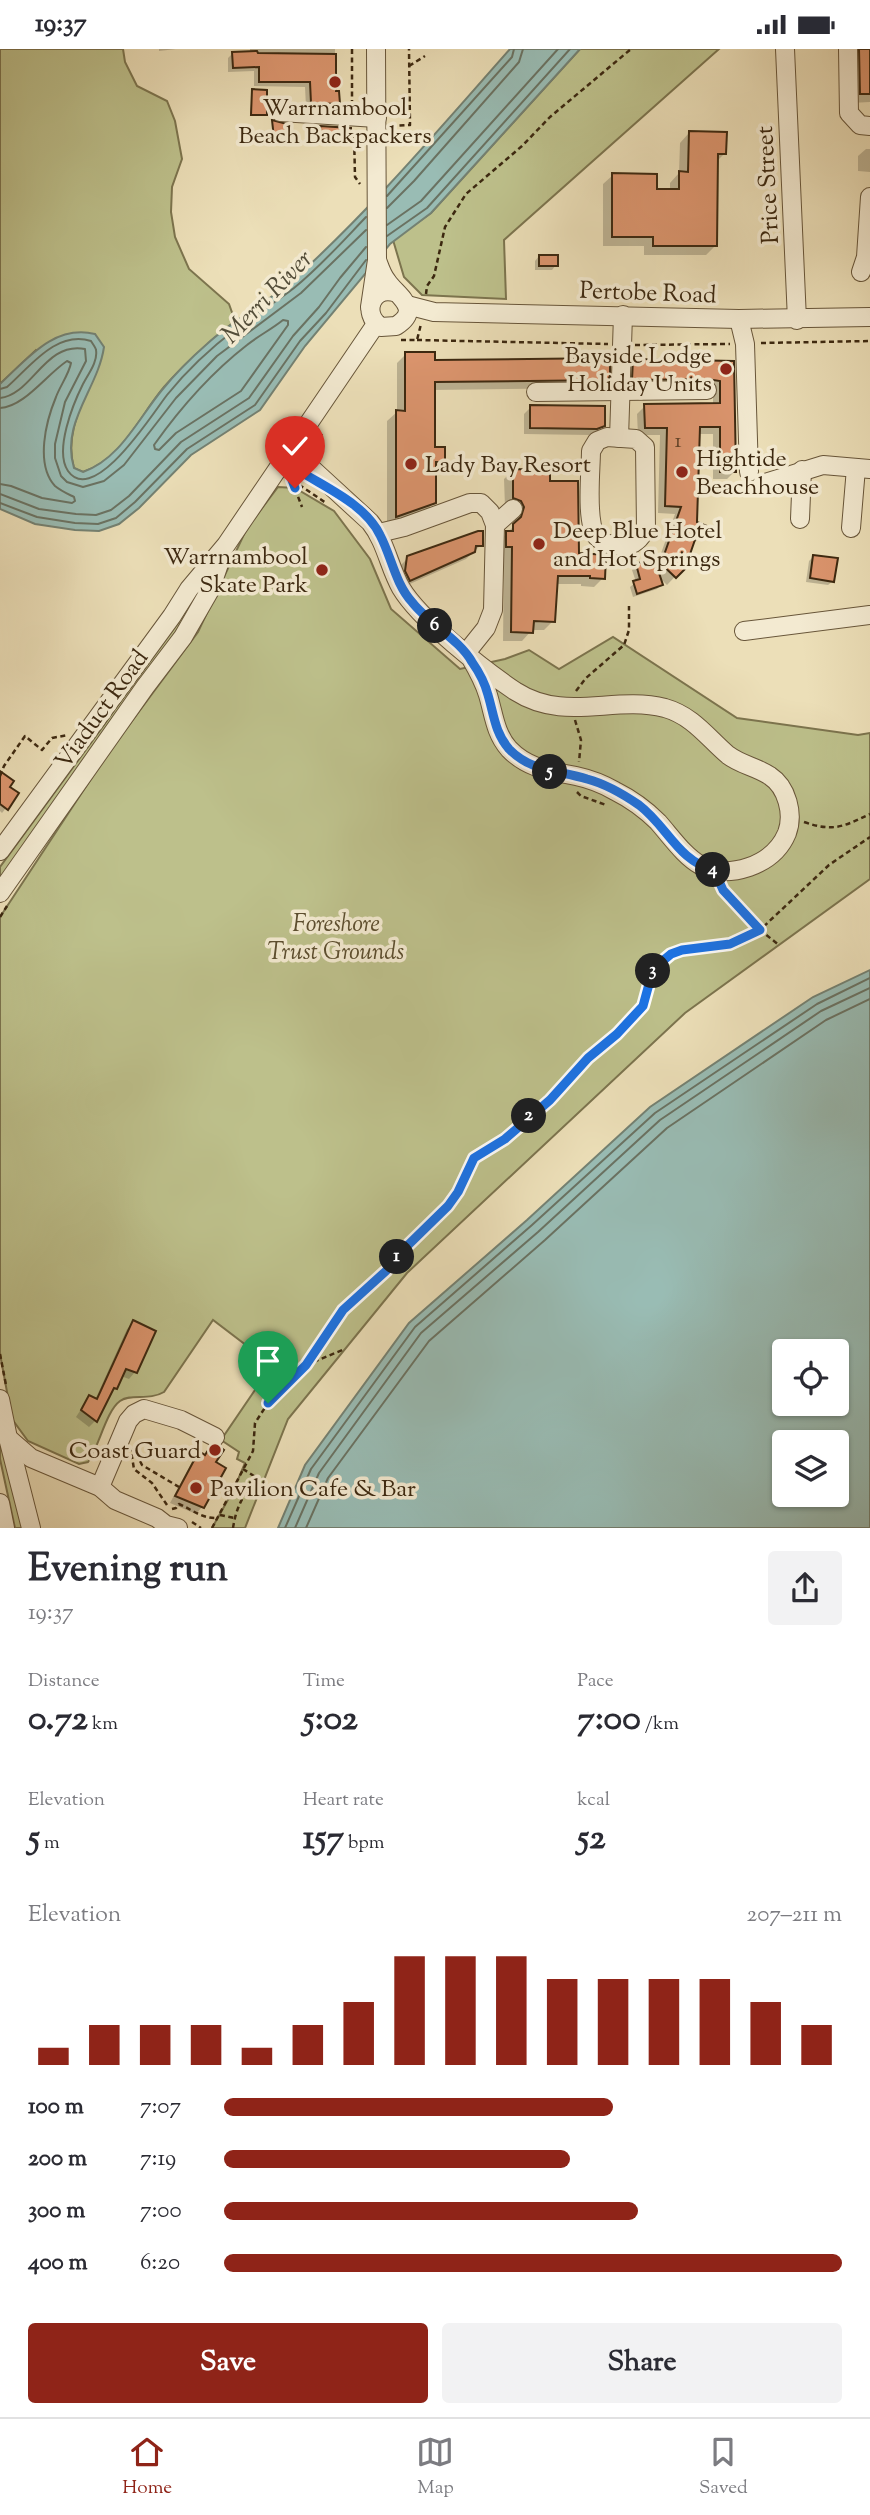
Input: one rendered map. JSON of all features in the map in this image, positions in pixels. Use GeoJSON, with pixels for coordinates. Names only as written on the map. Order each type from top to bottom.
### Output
{"type":"FeatureCollection","features":[{"type":"Feature","properties":{"kind":"street"},"geometry":{"type":"LineString","coordinates":[[376,49],[377,122],[370,187],[377,260],[370,313],[376,324],[391,328],[403,306]]}},
{"type":"Feature","properties":{"kind":"street","name":"Price Street"},"geometry":{"type":"LineString","coordinates":[[785,49],[797,320]]}},
{"type":"Feature","properties":{"kind":"street"},"geometry":{"type":"LineString","coordinates":[[848,49],[849,113],[860,125],[870,126]]}},
{"type":"Feature","properties":{"kind":"street"},"geometry":{"type":"LineString","coordinates":[[280,113],[353,116],[377,122]]}},
{"type":"Feature","properties":{"kind":"street"},"geometry":{"type":"LineString","coordinates":[[865,262],[870,197]]}},
{"type":"Feature","properties":{"kind":"street"},"geometry":{"type":"LineString","coordinates":[[377,260],[403,306]]}},
{"type":"Feature","properties":{"kind":"street"},"geometry":{"type":"LineString","coordinates":[[370,307],[375,296],[386,291],[403,306]]}},
{"type":"Feature","properties":{"kind":"street","name":"Pertobe Road"},"geometry":{"type":"LineString","coordinates":[[403,306],[424,311],[739,319],[870,317]]}},
{"type":"Feature","properties":{"kind":"street"},"geometry":{"type":"LineString","coordinates":[[619,438],[622,315]]}},
{"type":"Feature","properties":{"kind":"street"},"geometry":{"type":"LineString","coordinates":[[739,319],[745,344],[755,478],[823,465],[863,468],[851,528]]}},
{"type":"Feature","properties":{"kind":"street","name":"Viaduct Road"},"geometry":{"type":"LineString","coordinates":[[0,851],[189,590],[226,545],[376,324]]}},
{"type":"Feature","properties":{"kind":"street"},"geometry":{"type":"LineString","coordinates":[[536,392],[707,390]]}},
{"type":"Feature","properties":{"kind":"street"},"geometry":{"type":"LineString","coordinates":[[607,437],[619,438],[636,439],[645,447],[646,528],[640,539],[627,546],[609,545],[597,537],[591,524],[591,451],[597,442],[607,437]]}},
{"type":"Feature","properties":{"kind":"street"},"geometry":{"type":"LineString","coordinates":[[286,453],[291,464],[298,470],[344,498]]}},
{"type":"Feature","properties":{"kind":"street"},"geometry":{"type":"LineString","coordinates":[[286,453],[297,455],[379,533],[402,589],[424,616],[468,655],[523,695]]}},
{"type":"Feature","properties":{"kind":"street"},"geometry":{"type":"LineString","coordinates":[[800,519],[802,470]]}},
{"type":"Feature","properties":{"kind":"street"},"geometry":{"type":"LineString","coordinates":[[379,533],[404,527],[470,503],[481,503],[490,512],[495,525],[493,610],[486,628],[468,655]]}},
{"type":"Feature","properties":{"kind":"street"},"geometry":{"type":"LineString","coordinates":[[495,525],[513,509]]}},
{"type":"Feature","properties":{"kind":"street","name":"Viaduct Road"},"geometry":{"type":"LineString","coordinates":[[0,893],[183,637],[210,590],[226,545]]}},
{"type":"Feature","properties":{"kind":"street"},"geometry":{"type":"LineString","coordinates":[[744,631],[870,615]]}},
{"type":"Feature","properties":{"kind":"street"},"geometry":{"type":"LineString","coordinates":[[468,655],[483,681],[492,712],[501,739],[520,759],[538,768],[589,779],[620,793],[641,807],[683,853],[716,880],[765,860],[786,836],[790,817],[787,799],[772,776],[731,757],[695,723],[679,713],[638,704],[561,708],[512,692],[504,694],[495,702],[492,712]]}},
{"type":"Feature","properties":{"kind":"street"},"geometry":{"type":"LineString","coordinates":[[0,1399],[31,1528]]}},
{"type":"Feature","properties":{"kind":"street"},"geometry":{"type":"LineString","coordinates":[[100,1487],[128,1421],[144,1409],[181,1420],[215,1437]]}},
{"type":"Feature","properties":{"kind":"street"},"geometry":{"type":"LineString","coordinates":[[8,1439],[32,1458],[100,1487],[115,1500],[157,1518],[166,1525],[178,1528]]}},
{"type":"Feature","properties":{"kind":"street"},"geometry":{"type":"LineString","coordinates":[[0,1503],[5,1528]]}},
{"type":"Feature","properties":{"kind":"path"},"geometry":{"type":"LineString","coordinates":[[352,49],[355,177],[370,187]]}},
{"type":"Feature","properties":{"kind":"path"},"geometry":{"type":"LineString","coordinates":[[377,122],[410,125],[409,49]]}},
{"type":"Feature","properties":{"kind":"path"},"geometry":{"type":"LineString","coordinates":[[424,311],[427,286],[434,276],[445,226],[466,194],[522,146],[550,117],[631,49]]}},
{"type":"Feature","properties":{"kind":"path"},"geometry":{"type":"LineString","coordinates":[[409,66],[425,57]]}},
{"type":"Feature","properties":{"kind":"path"},"geometry":{"type":"LineString","coordinates":[[417,339],[621,345],[870,341]]}},
{"type":"Feature","properties":{"kind":"path"},"geometry":{"type":"LineString","coordinates":[[298,470],[292,480],[302,507]]}},
{"type":"Feature","properties":{"kind":"path"},"geometry":{"type":"LineString","coordinates":[[0,776],[25,736],[42,750],[52,738],[63,734],[84,736]]}},
{"type":"Feature","properties":{"kind":"path"},"geometry":{"type":"LineString","coordinates":[[574,789],[581,796],[613,807]]}},
{"type":"Feature","properties":{"kind":"path"},"geometry":{"type":"LineString","coordinates":[[790,817],[823,828],[843,827],[870,814]]}},
{"type":"Feature","properties":{"kind":"path"},"geometry":{"type":"LineString","coordinates":[[212,1528],[253,1451],[256,1423],[261,1413],[306,1365],[343,1310],[386,1271],[403,1250],[448,1206],[474,1158],[505,1139],[550,1100],[588,1058],[617,1034],[643,1006],[652,973],[671,954],[682,950],[730,944],[760,930],[829,865],[870,837]]}},
{"type":"Feature","properties":{"kind":"path"},"geometry":{"type":"LineString","coordinates":[[716,880],[733,885]]}},
{"type":"Feature","properties":{"kind":"path"},"geometry":{"type":"LineString","coordinates":[[716,880],[760,930],[779,945]]}},
{"type":"Feature","properties":{"kind":"path"},"geometry":{"type":"LineString","coordinates":[[306,1365],[345,1349]]}},
{"type":"Feature","properties":{"kind":"path"},"geometry":{"type":"LineString","coordinates":[[179,1487],[159,1473],[145,1468],[134,1449],[131,1451],[134,1469],[152,1483],[171,1509],[176,1509],[179,1504],[201,1517],[234,1518]]}},
{"type":"Feature","properties":{"kind":"path"},"geometry":{"type":"LineString","coordinates":[[233,1528],[242,1497],[257,1478],[243,1469]]}},
{"type":"Feature","properties":{"kind":"path"},"geometry":{"type":"LineString","coordinates":[[152,1483],[159,1473]]}},
{"type":"Feature","properties":{"kind":"green space"},"geometry":{"type":"Polygon","coordinates":[[[0,49],[123,49],[125,62],[137,86],[167,101],[175,121],[182,159],[172,187],[171,212],[175,237],[189,269],[229,304],[235,321],[172,378],[129,436],[109,457],[83,472],[74,468],[71,447],[77,417],[89,387],[36,350],[0,384],[0,49]]]}},
{"type":"Feature","properties":{"kind":"green space"},"geometry":{"type":"Polygon","coordinates":[[[580,49],[719,49],[504,240],[506,299],[422,295],[404,277],[393,240],[431,213],[580,49]]]}},
{"type":"Feature","properties":{"kind":"green space","name":"Foreshore Trust Grounds"},"geometry":{"type":"Polygon","coordinates":[[[278,487],[295,488],[334,511],[370,559],[391,609],[460,669],[505,659],[529,650],[559,669],[613,637],[737,718],[858,735],[870,733],[870,879],[685,1013],[407,1273],[288,1419],[245,1528],[212,1528],[245,1463],[237,1459],[239,1452],[221,1440],[272,1365],[213,1320],[164,1392],[152,1396],[129,1397],[115,1406],[88,1462],[79,1464],[28,1441],[12,1419],[0,1354],[0,917],[106,756],[198,632],[247,528],[278,487]]]}},
{"type":"Feature","properties":{"kind":"green space"},"geometry":{"type":"Polygon","coordinates":[[[213,563],[208,586],[0,883],[0,867],[104,725],[213,563]]]}},
{"type":"Feature","properties":{"kind":"green space"},"geometry":{"type":"Polygon","coordinates":[[[0,1399],[31,1528],[15,1528],[0,1459],[0,1399]]]}},
{"type":"Feature","properties":{"kind":"water"},"geometry":{"type":"Polygon","coordinates":[[[510,49],[580,49],[431,213],[390,244],[305,346],[260,410],[191,455],[139,508],[119,524],[99,531],[75,530],[35,524],[0,509],[0,384],[31,355],[54,339],[80,332],[95,334],[104,347],[72,436],[74,468],[83,472],[96,466],[118,448],[162,390],[195,355],[227,327],[292,281],[350,226],[510,49]]]}},
{"type":"Feature","properties":{"kind":"water"},"geometry":{"type":"Polygon","coordinates":[[[870,970],[870,1528],[278,1528],[305,1465],[409,1323],[650,1107],[813,997],[870,970]]]}},
{"type":"Feature","properties":{"kind":"building"},"geometry":{"type":"Polygon","coordinates":[[[859,49],[870,49],[870,94],[860,94],[859,49]]]}},
{"type":"Feature","properties":{"kind":"building"},"geometry":{"type":"Polygon","coordinates":[[[232,52],[336,54],[336,91],[339,91],[340,104],[311,103],[310,82],[259,82],[259,67],[233,68],[232,52]]]}},
{"type":"Feature","properties":{"kind":"building"},"geometry":{"type":"Polygon","coordinates":[[[252,89],[267,90],[267,115],[251,115],[252,89]]]}},
{"type":"Feature","properties":{"kind":"building"},"geometry":{"type":"Polygon","coordinates":[[[272,120],[287,124],[288,138],[274,138],[272,120]]]}},
{"type":"Feature","properties":{"kind":"building"},"geometry":{"type":"Polygon","coordinates":[[[320,126],[351,128],[351,139],[321,139],[320,126]]]}},
{"type":"Feature","properties":{"kind":"building"},"geometry":{"type":"Polygon","coordinates":[[[689,131],[727,132],[726,154],[718,154],[717,246],[653,246],[653,237],[612,237],[612,173],[657,174],[657,189],[679,189],[679,171],[688,172],[689,131]]]}},
{"type":"Feature","properties":{"kind":"building"},"geometry":{"type":"Polygon","coordinates":[[[539,255],[558,255],[558,266],[539,266],[539,255]]]}},
{"type":"Feature","properties":{"kind":"building"},"geometry":{"type":"Polygon","coordinates":[[[405,352],[435,352],[435,360],[610,358],[610,380],[435,382],[435,447],[445,447],[445,462],[436,462],[436,503],[396,517],[396,410],[405,411],[405,352]]]}},
{"type":"Feature","properties":{"kind":"building"},"geometry":{"type":"Polygon","coordinates":[[[633,359],[734,361],[736,472],[720,472],[720,427],[700,427],[697,522],[707,526],[703,536],[697,534],[688,560],[691,563],[676,578],[655,558],[664,555],[681,507],[665,506],[667,428],[645,428],[644,404],[720,403],[720,381],[632,380],[633,359]]]}},
{"type":"Feature","properties":{"kind":"building"},"geometry":{"type":"Polygon","coordinates":[[[530,405],[605,406],[605,426],[597,429],[530,428],[530,405]]]}},
{"type":"Feature","properties":{"kind":"building"},"geometry":{"type":"Polygon","coordinates":[[[513,469],[550,470],[550,481],[578,481],[579,553],[606,555],[605,579],[558,576],[555,622],[534,621],[533,633],[511,632],[512,547],[506,547],[506,531],[513,531],[513,524],[521,517],[524,507],[521,501],[513,498],[513,469]]]}},
{"type":"Feature","properties":{"kind":"building"},"geometry":{"type":"Polygon","coordinates":[[[483,531],[483,546],[476,546],[475,552],[410,581],[405,571],[407,556],[483,531]]]}},
{"type":"Feature","properties":{"kind":"building"},"geometry":{"type":"Polygon","coordinates":[[[813,555],[838,558],[834,582],[810,578],[813,555]]]}},
{"type":"Feature","properties":{"kind":"building"},"geometry":{"type":"Polygon","coordinates":[[[654,558],[663,585],[637,594],[633,581],[640,579],[636,564],[654,558]]]}},
{"type":"Feature","properties":{"kind":"building"},"geometry":{"type":"Polygon","coordinates":[[[0,771],[14,781],[10,787],[19,793],[8,810],[0,804],[0,771]]]}},
{"type":"Feature","properties":{"kind":"building"},"geometry":{"type":"Polygon","coordinates":[[[133,1320],[156,1331],[137,1373],[126,1369],[97,1422],[81,1410],[89,1395],[97,1399],[133,1320]]]}},
{"type":"Feature","properties":{"kind":"building"},"geometry":{"type":"Polygon","coordinates":[[[210,1447],[224,1450],[216,1462],[226,1468],[204,1508],[175,1496],[199,1451],[205,1455],[210,1447]]]}},
{"type":"Feature","properties":{"kind":"place","name":"Warrnambool Beach Backpackers"},"geometry":{"type":"Point","coordinates":[335,82]}},
{"type":"Feature","properties":{"kind":"place","name":"Bayside Lodge Holiday Units"},"geometry":{"type":"Point","coordinates":[726,369]}},
{"type":"Feature","properties":{"kind":"place","name":"Lady Bay Resort"},"geometry":{"type":"Point","coordinates":[411,464]}},
{"type":"Feature","properties":{"kind":"place","name":"Hightide Beachhouse"},"geometry":{"type":"Point","coordinates":[682,472]}},
{"type":"Feature","properties":{"kind":"place","name":"Deep Blue Hotel and Hot Springs"},"geometry":{"type":"Point","coordinates":[539,544]}},
{"type":"Feature","properties":{"kind":"place","name":"Warrnambool Skate Park"},"geometry":{"type":"Point","coordinates":[322,570]}},
{"type":"Feature","properties":{"kind":"place","name":"Coast Guard"},"geometry":{"type":"Point","coordinates":[215,1450]}},
{"type":"Feature","properties":{"kind":"place","name":"Pavilion Cafe & Bar"},"geometry":{"type":"Point","coordinates":[196,1488]}},
{"type":"Feature","properties":{"kind":"route"},"geometry":{"type":"LineString","coordinates":[[268,1403],[306,1365],[343,1310],[386,1271],[403,1250],[448,1206],[469,1172],[474,1158],[505,1139],[550,1100],[588,1058],[617,1034],[643,1006],[652,973],[659,964],[671,954],[682,950],[730,944],[760,930],[723,890],[714,870],[693,862],[641,807],[600,783],[538,768],[520,759],[510,750],[496,729],[488,694],[470,657],[424,616],[402,589],[379,533],[370,522],[344,498],[298,470],[292,480],[295,488]]}},
{"type":"Feature","properties":{"kind":"water label","name":"Merri River"},"geometry":{"type":"Point","coordinates":[266,296]}}]}
